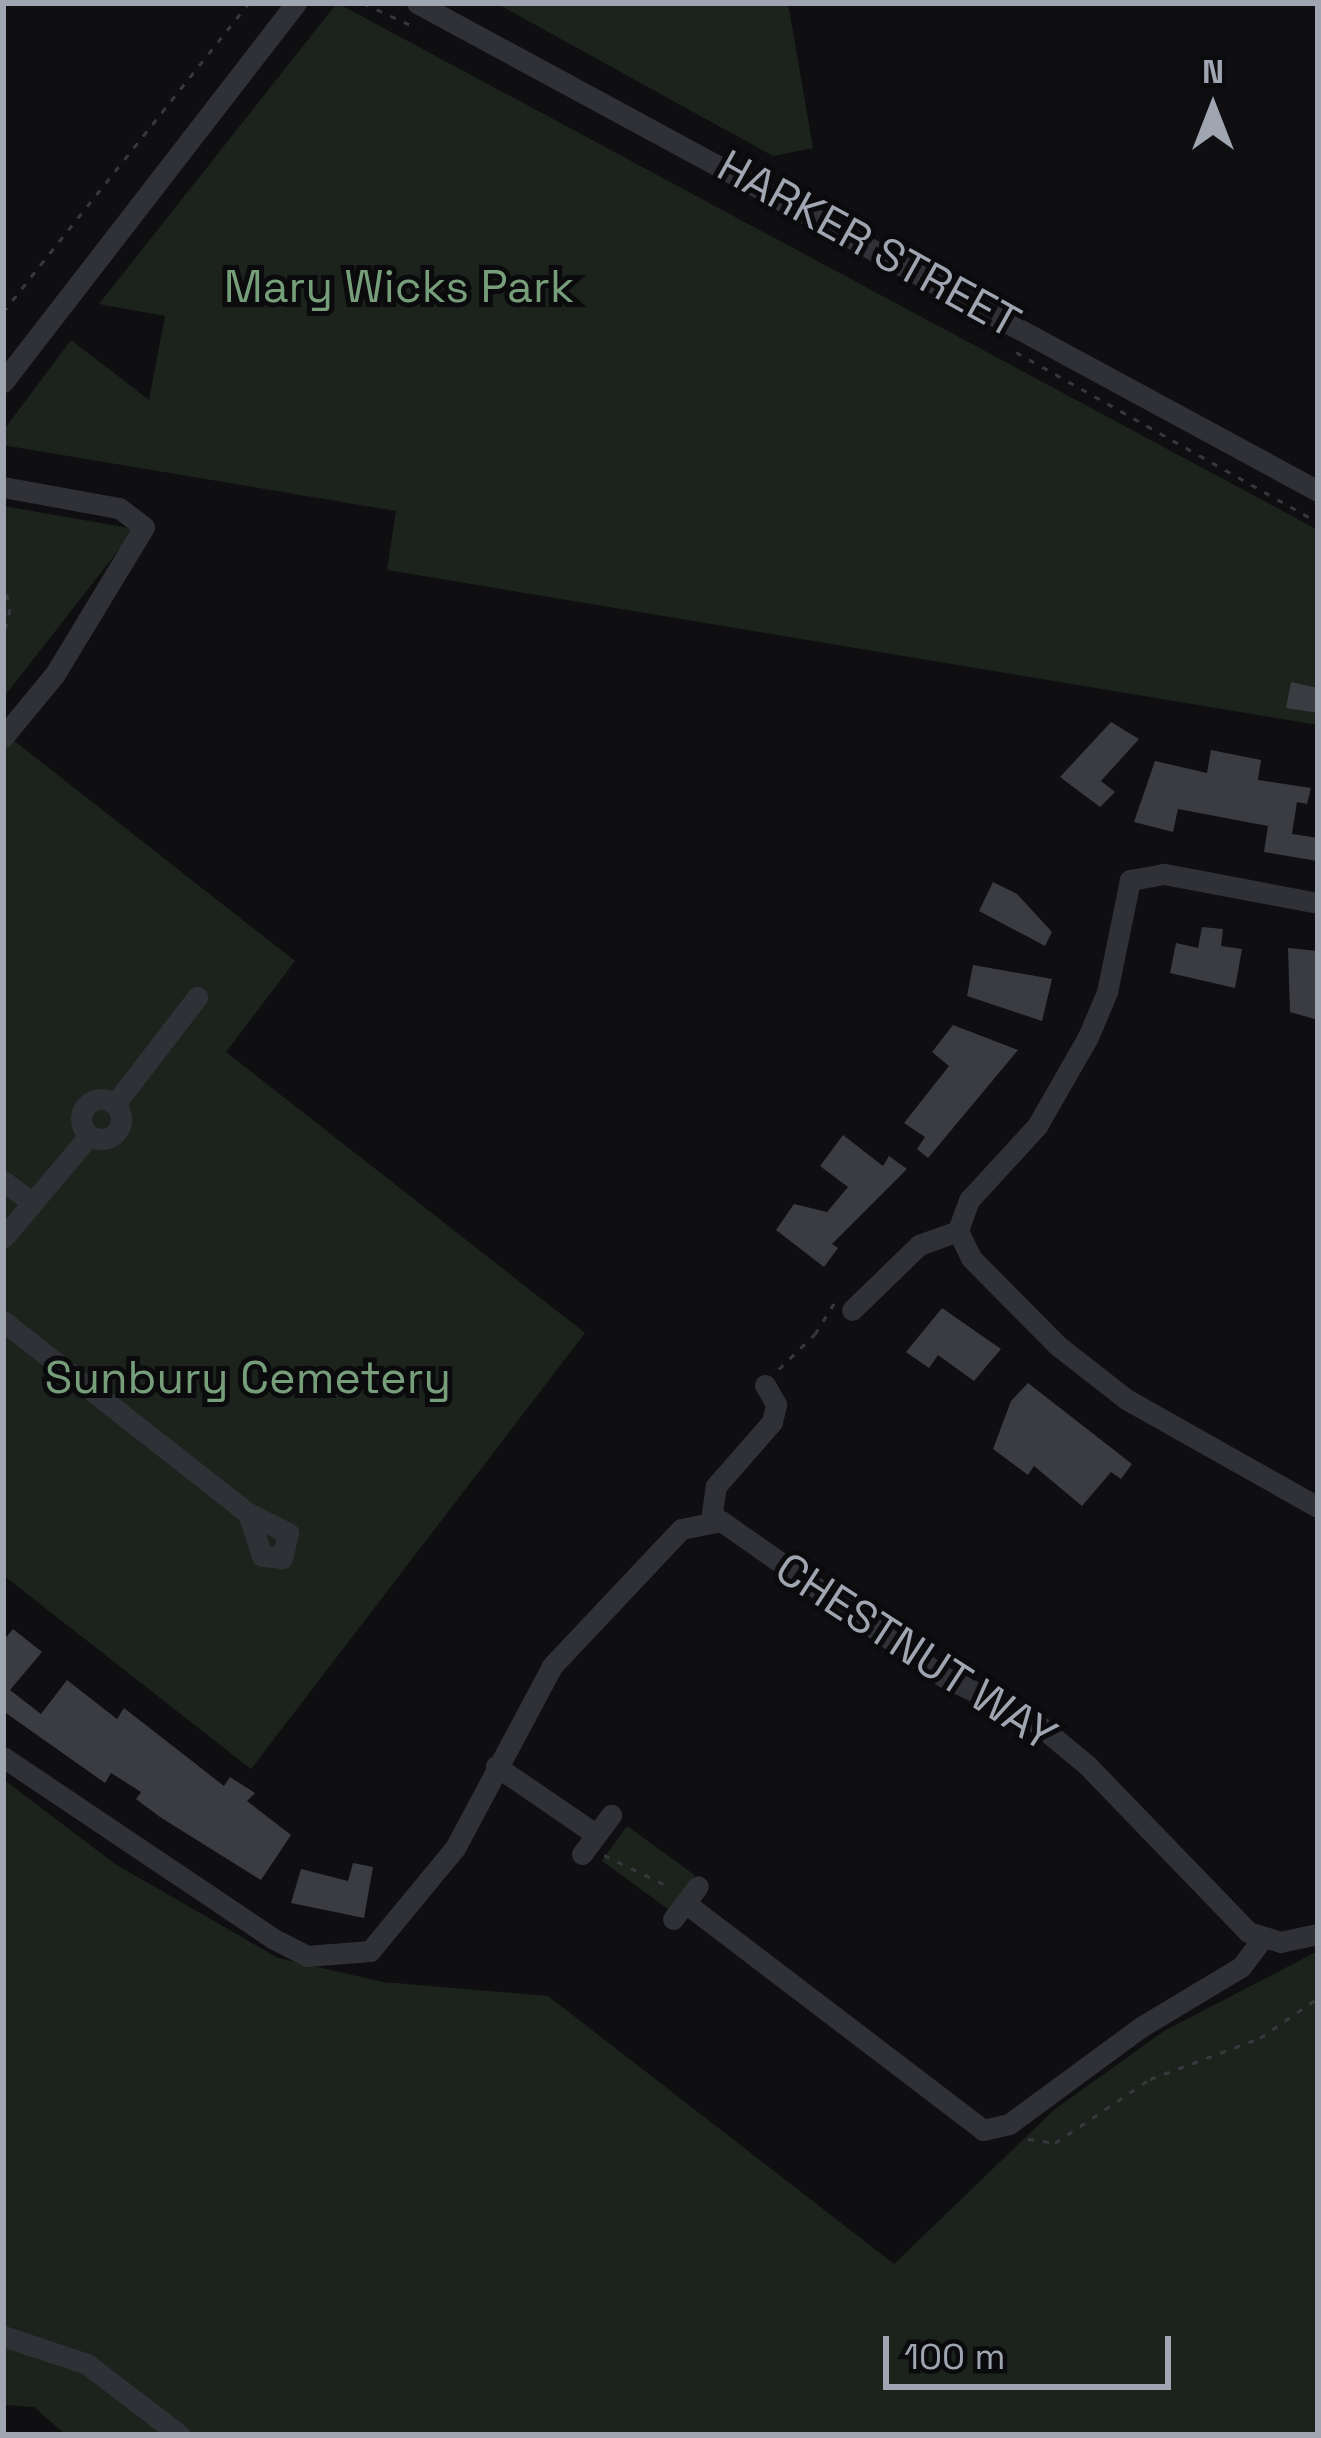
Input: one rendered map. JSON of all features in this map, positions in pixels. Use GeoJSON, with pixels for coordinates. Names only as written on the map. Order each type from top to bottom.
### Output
{"type":"FeatureCollection","features":[{"type":"Feature","properties":{"kind":"street"},"geometry":{"type":"LineString","coordinates":[[3,382],[296,3]]}},
{"type":"Feature","properties":{"kind":"street","name":"HARKER STREET"},"geometry":{"type":"LineString","coordinates":[[417,3],[1318,491]]}},
{"type":"Feature","properties":{"kind":"street"},"geometry":{"type":"LineString","coordinates":[[3,487],[119,508],[144,527],[140,546],[3,737]]}},
{"type":"Feature","properties":{"kind":"street"},"geometry":{"type":"LineString","coordinates":[[958,1231],[969,1200],[1037,1126],[1088,1037],[1106,992],[1130,880],[1164,874],[1318,904]]}},
{"type":"Feature","properties":{"kind":"street"},"geometry":{"type":"LineString","coordinates":[[3,1238],[89,1136],[81,1116],[88,1104],[116,1104],[197,997]]}},
{"type":"Feature","properties":{"kind":"street"},"geometry":{"type":"LineString","coordinates":[[3,1181],[32,1202]]}},
{"type":"Feature","properties":{"kind":"street"},"geometry":{"type":"LineString","coordinates":[[852,1310],[919,1245],[958,1231]]}},
{"type":"Feature","properties":{"kind":"street"},"geometry":{"type":"LineString","coordinates":[[958,1231],[997,1285],[1109,1385],[1318,1507]]}},
{"type":"Feature","properties":{"kind":"street"},"geometry":{"type":"LineString","coordinates":[[3,1321],[248,1513]]}},
{"type":"Feature","properties":{"kind":"street"},"geometry":{"type":"LineString","coordinates":[[3,1757],[274,1939],[307,1956],[370,1951],[455,1848],[552,1666],[681,1529],[711,1520],[716,1486],[772,1422],[776,1404],[765,1385]]}},
{"type":"Feature","properties":{"kind":"street","name":"CHESTNUT WAY"},"geometry":{"type":"LineString","coordinates":[[711,1520],[944,1677],[1029,1718],[1087,1765],[1259,1946]]}},
{"type":"Feature","properties":{"kind":"street"},"geometry":{"type":"LineString","coordinates":[[496,1766],[594,1833]]}},
{"type":"Feature","properties":{"kind":"street"},"geometry":{"type":"LineString","coordinates":[[582,1854],[611,1815]]}},
{"type":"Feature","properties":{"kind":"street"},"geometry":{"type":"LineString","coordinates":[[687,1903],[971,2125],[1005,2127],[1259,1946],[1318,1937]]}},
{"type":"Feature","properties":{"kind":"street"},"geometry":{"type":"LineString","coordinates":[[3,2336],[87,2364],[180,2435]]}},
{"type":"Feature","properties":{"kind":"path"},"geometry":{"type":"LineString","coordinates":[[3,312],[249,3]]}},
{"type":"Feature","properties":{"kind":"path"},"geometry":{"type":"LineString","coordinates":[[334,3],[343,3]]}},
{"type":"Feature","properties":{"kind":"path"},"geometry":{"type":"LineString","coordinates":[[3,579],[10,609],[3,637]]}},
{"type":"Feature","properties":{"kind":"path"},"geometry":{"type":"LineString","coordinates":[[765,1385],[815,1334],[835,1294],[852,1310]]}},
{"type":"Feature","properties":{"kind":"path"},"geometry":{"type":"LineString","coordinates":[[594,1833],[606,1835],[596,1850],[656,1877],[687,1903]]}},
{"type":"Feature","properties":{"kind":"path"},"geometry":{"type":"LineString","coordinates":[[1005,2127],[1039,2146],[1055,2143],[1150,2079],[1260,2038],[1318,1998]]}},
{"type":"Feature","properties":{"kind":"green space","name":"Mary Wicks Park"},"geometry":{"type":"Polygon","coordinates":[[[337,3],[1318,530],[1318,725],[387,570],[396,511],[3,445],[3,431],[71,340],[149,400],[165,316],[99,304],[337,3]]]}},
{"type":"Feature","properties":{"kind":"green space"},"geometry":{"type":"Polygon","coordinates":[[[496,3],[788,3],[813,148],[773,156],[496,3]]]}},
{"type":"Feature","properties":{"kind":"green space"},"geometry":{"type":"Polygon","coordinates":[[[3,506],[135,529],[3,698],[3,506]]]}},
{"type":"Feature","properties":{"kind":"green space","name":"Sunbury Cemetery"},"geometry":{"type":"Polygon","coordinates":[[[3,732],[295,961],[226,1052],[585,1333],[251,1769],[3,1575],[3,732]]]}},
{"type":"Feature","properties":{"kind":"green space"},"geometry":{"type":"Polygon","coordinates":[[[3,1779],[115,1864],[278,1958],[383,1982],[548,1996],[894,2264],[1055,2109],[1164,2031],[1318,1951],[1318,2435],[66,2435],[34,2407],[3,2405],[3,1779]]]}},
{"type":"Feature","properties":{"kind":"green space"},"geometry":{"type":"Polygon","coordinates":[[[627,1826],[695,1875],[670,1910],[602,1861],[627,1826]]]}},
{"type":"Feature","properties":{"kind":"building"},"geometry":{"type":"Polygon","coordinates":[[[1291,682],[1318,688],[1318,713],[1286,708],[1291,682]]]}},
{"type":"Feature","properties":{"kind":"building"},"geometry":{"type":"Polygon","coordinates":[[[1111,722],[1139,739],[1101,781],[1115,792],[1100,807],[1060,777],[1111,722]]]}},
{"type":"Feature","properties":{"kind":"building"},"geometry":{"type":"Polygon","coordinates":[[[1211,750],[1261,760],[1258,780],[1311,788],[1307,804],[1297,802],[1292,834],[1318,838],[1317,861],[1264,852],[1268,826],[1178,809],[1173,832],[1134,822],[1155,761],[1207,773],[1211,750]]]}},
{"type":"Feature","properties":{"kind":"building"},"geometry":{"type":"Polygon","coordinates":[[[993,882],[1017,894],[1052,932],[1045,946],[979,911],[993,882]]]}},
{"type":"Feature","properties":{"kind":"building"},"geometry":{"type":"Polygon","coordinates":[[[1202,927],[1223,929],[1221,946],[1242,949],[1235,988],[1170,973],[1176,943],[1198,948],[1202,927]]]}},
{"type":"Feature","properties":{"kind":"building"},"geometry":{"type":"Polygon","coordinates":[[[1288,948],[1318,951],[1318,1020],[1290,1012],[1288,948]]]}},
{"type":"Feature","properties":{"kind":"building"},"geometry":{"type":"Polygon","coordinates":[[[973,965],[1052,979],[1042,1021],[967,996],[973,965]]]}},
{"type":"Feature","properties":{"kind":"building"},"geometry":{"type":"Polygon","coordinates":[[[953,1025],[1018,1050],[928,1158],[917,1149],[925,1137],[904,1123],[949,1066],[932,1052],[953,1025]]]}},
{"type":"Feature","properties":{"kind":"building"},"geometry":{"type":"Polygon","coordinates":[[[843,1135],[883,1166],[889,1156],[907,1169],[832,1244],[838,1248],[824,1267],[776,1230],[794,1204],[827,1212],[848,1187],[820,1166],[843,1135]]]}},
{"type":"Feature","properties":{"kind":"building"},"geometry":{"type":"Polygon","coordinates":[[[942,1308],[1001,1349],[974,1381],[938,1355],[929,1368],[906,1352],[942,1308]]]}},
{"type":"Feature","properties":{"kind":"building"},"geometry":{"type":"Polygon","coordinates":[[[1028,1383],[1132,1464],[1121,1479],[1111,1472],[1082,1506],[1034,1466],[1028,1475],[993,1449],[1011,1401],[1028,1383]]]}},
{"type":"Feature","properties":{"kind":"building"},"geometry":{"type":"Polygon","coordinates":[[[13,1629],[42,1652],[10,1690],[41,1714],[67,1680],[117,1719],[124,1708],[224,1786],[230,1777],[255,1793],[247,1801],[291,1835],[261,1880],[160,1817],[136,1799],[141,1792],[111,1773],[105,1783],[3,1711],[3,1641],[13,1629]]]}},
{"type":"Feature","properties":{"kind":"building"},"geometry":{"type":"Polygon","coordinates":[[[353,1863],[373,1867],[364,1918],[291,1903],[301,1869],[348,1881],[353,1863]]]}}]}
